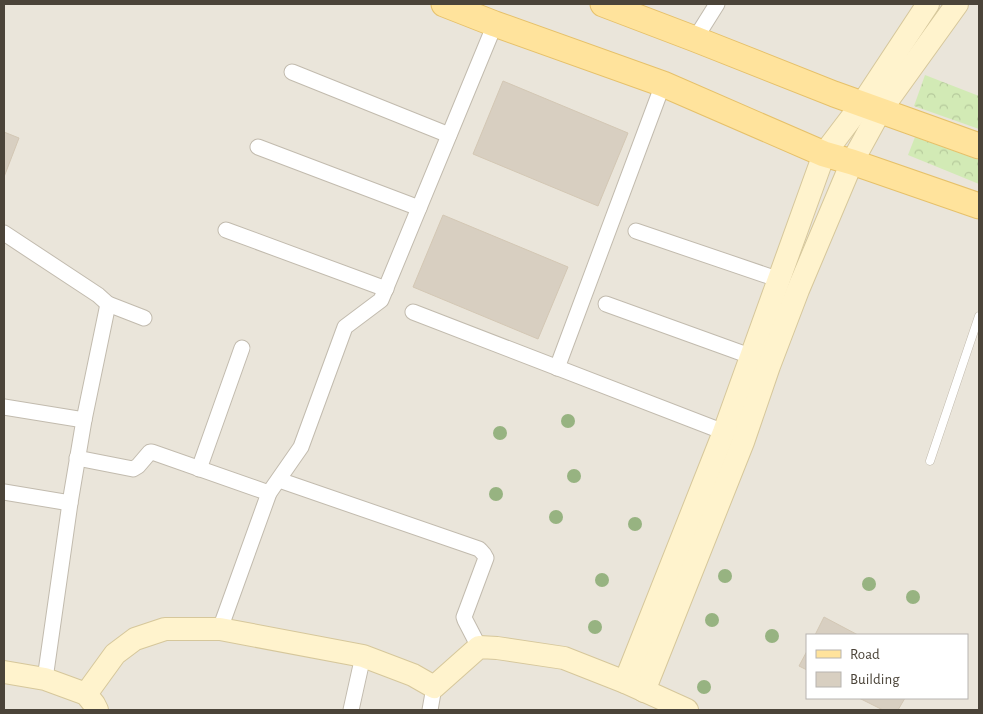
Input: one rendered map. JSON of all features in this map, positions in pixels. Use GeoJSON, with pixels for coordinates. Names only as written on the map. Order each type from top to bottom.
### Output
{"type":"FeatureCollection","features":[{"type":"Feature","properties":{"kind":"main road"},"geometry":{"type":"LineString","coordinates":[[444,4],[663,84],[824,154],[979,206]]}},
{"type":"Feature","properties":{"kind":"main road"},"geometry":{"type":"LineString","coordinates":[[603,4],[834,94],[979,146]]}},
{"type":"Feature","properties":{"kind":"street"},"geometry":{"type":"LineString","coordinates":[[695,39],[717,4]]}},
{"type":"Feature","properties":{"kind":"street"},"geometry":{"type":"LineString","coordinates":[[634,686],[742,442],[798,290],[852,162],[871,107],[928,4]]}},
{"type":"Feature","properties":{"kind":"street"},"geometry":{"type":"LineString","coordinates":[[634,686],[750,356],[780,280],[824,154],[871,107],[957,4]]}},
{"type":"Feature","properties":{"kind":"street"},"geometry":{"type":"LineString","coordinates":[[220,629],[269,493],[302,446],[345,327],[381,300],[495,24]]}},
{"type":"Feature","properties":{"kind":"street"},"geometry":{"type":"LineString","coordinates":[[292,72],[449,135]]}},
{"type":"Feature","properties":{"kind":"street"},"geometry":{"type":"LineString","coordinates":[[557,368],[663,84]]}},
{"type":"Feature","properties":{"kind":"street"},"geometry":{"type":"LineString","coordinates":[[258,147],[419,208]]}},
{"type":"Feature","properties":{"kind":"street"},"geometry":{"type":"LineString","coordinates":[[226,230],[386,289]]}},
{"type":"Feature","properties":{"kind":"street"},"geometry":{"type":"LineString","coordinates":[[636,231],[780,280]]}},
{"type":"Feature","properties":{"kind":"street"},"geometry":{"type":"LineString","coordinates":[[4,233],[98,295],[108,304],[144,318]]}},
{"type":"Feature","properties":{"kind":"street"},"geometry":{"type":"LineString","coordinates":[[45,679],[77,458],[108,304]]}},
{"type":"Feature","properties":{"kind":"street"},"geometry":{"type":"LineString","coordinates":[[606,304],[750,356]]}},
{"type":"Feature","properties":{"kind":"street"},"geometry":{"type":"LineString","coordinates":[[413,312],[724,432]]}},
{"type":"Feature","properties":{"kind":"street"},"geometry":{"type":"LineString","coordinates":[[199,469],[242,348]]}},
{"type":"Feature","properties":{"kind":"street"},"geometry":{"type":"LineString","coordinates":[[4,407],[84,420]]}},
{"type":"Feature","properties":{"kind":"street"},"geometry":{"type":"LineString","coordinates":[[77,458],[133,469],[152,452],[269,493]]}},
{"type":"Feature","properties":{"kind":"street"},"geometry":{"type":"LineString","coordinates":[[279,480],[482,551],[486,558],[464,617],[479,647]]}},
{"type":"Feature","properties":{"kind":"street"},"geometry":{"type":"LineString","coordinates":[[4,492],[70,503]]}},
{"type":"Feature","properties":{"kind":"street"},"geometry":{"type":"LineString","coordinates":[[4,672],[45,679],[91,702],[114,654],[135,639],[165,630],[220,629],[363,656],[413,674],[434,686]]}},
{"type":"Feature","properties":{"kind":"street"},"geometry":{"type":"LineString","coordinates":[[430,710],[434,686],[479,647],[564,658],[687,710]]}},
{"type":"Feature","properties":{"kind":"street"},"geometry":{"type":"LineString","coordinates":[[351,710],[363,656]]}},
{"type":"Feature","properties":{"kind":"lane"},"geometry":{"type":"LineString","coordinates":[[930,461],[979,316]]}},
{"type":"Feature","properties":{"kind":"shaded area"},"geometry":{"type":"Polygon","coordinates":[[[4,4],[979,4],[979,710],[4,710],[4,4]]]}},
{"type":"Feature","properties":{"kind":"green space"},"geometry":{"type":"Polygon","coordinates":[[[925,75],[979,96],[979,129],[914,106],[925,75]]]}},
{"type":"Feature","properties":{"kind":"green space"},"geometry":{"type":"Polygon","coordinates":[[[915,137],[979,160],[979,184],[908,155],[915,137]]]}},
{"type":"Feature","properties":{"kind":"building"},"geometry":{"type":"Polygon","coordinates":[[[503,81],[628,133],[598,206],[473,154],[503,81]]]}},
{"type":"Feature","properties":{"kind":"building"},"geometry":{"type":"Polygon","coordinates":[[[4,132],[19,138],[4,177],[4,132]]]}},
{"type":"Feature","properties":{"kind":"building"},"geometry":{"type":"Polygon","coordinates":[[[443,215],[568,267],[538,339],[413,287],[443,215]]]}},
{"type":"Feature","properties":{"kind":"building"},"geometry":{"type":"Polygon","coordinates":[[[824,617],[856,634],[816,634],[824,617]]]}},
{"type":"Feature","properties":{"kind":"building"},"geometry":{"type":"Polygon","coordinates":[[[806,653],[806,670],[799,666],[806,653]]]}},
{"type":"Feature","properties":{"kind":"building"},"geometry":{"type":"Polygon","coordinates":[[[861,699],[904,699],[898,710],[883,710],[861,699]]]}}]}
